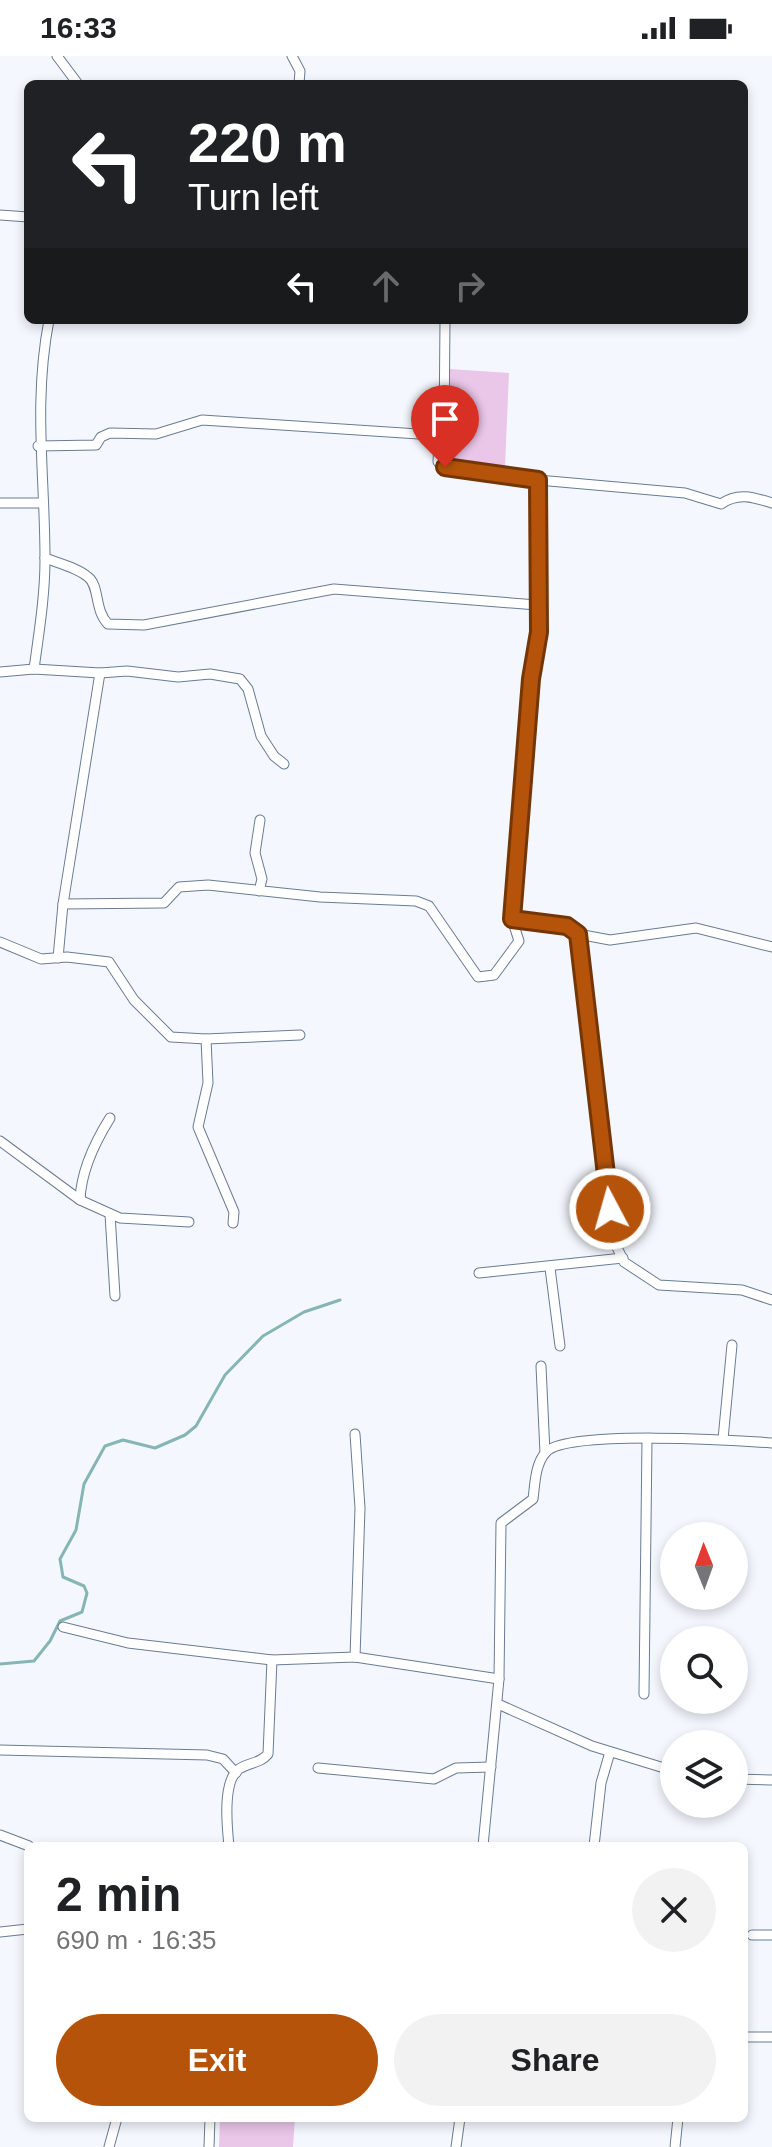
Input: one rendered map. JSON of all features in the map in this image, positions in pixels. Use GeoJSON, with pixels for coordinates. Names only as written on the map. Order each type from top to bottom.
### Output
{"type":"FeatureCollection","features":[{"type":"Feature","properties":{"kind":"street"},"geometry":{"type":"LineString","coordinates":[[57,56],[75,80]]}},
{"type":"Feature","properties":{"kind":"street"},"geometry":{"type":"LineString","coordinates":[[292,56],[300,71],[299,80]]}},
{"type":"Feature","properties":{"kind":"street"},"geometry":{"type":"LineString","coordinates":[[0,215],[24,217]]}},
{"type":"Feature","properties":{"kind":"street"},"geometry":{"type":"LineString","coordinates":[[34,669],[45,558],[38,446],[42,354],[48,324]]}},
{"type":"Feature","properties":{"kind":"street"},"geometry":{"type":"LineString","coordinates":[[445,324],[444,433],[439,440],[438,462],[445,467],[538,480],[685,493],[721,504],[732,496],[751,496],[772,503]]}},
{"type":"Feature","properties":{"kind":"street"},"geometry":{"type":"LineString","coordinates":[[38,446],[96,445],[101,437],[110,433],[156,434],[202,420],[434,435],[439,440]]}},
{"type":"Feature","properties":{"kind":"street"},"geometry":{"type":"LineString","coordinates":[[63,904],[164,903],[179,887],[208,885],[416,901],[429,906],[478,977],[494,975],[519,941],[512,919],[530,694],[539,632],[538,480]]}},
{"type":"Feature","properties":{"kind":"street"},"geometry":{"type":"LineString","coordinates":[[0,503],[43,503]]}},
{"type":"Feature","properties":{"kind":"street"},"geometry":{"type":"LineString","coordinates":[[45,558],[88,576],[93,583],[98,614],[108,624],[144,625],[334,589],[537,605]]}},
{"type":"Feature","properties":{"kind":"street"},"geometry":{"type":"LineString","coordinates":[[0,672],[34,669],[100,673],[127,671],[178,677],[210,674],[240,679],[248,689],[261,736],[274,756],[284,764]]}},
{"type":"Feature","properties":{"kind":"street"},"geometry":{"type":"LineString","coordinates":[[58,958],[63,904],[100,673]]}},
{"type":"Feature","properties":{"kind":"street"},"geometry":{"type":"LineString","coordinates":[[259,891],[262,879],[255,853],[260,820]]}},
{"type":"Feature","properties":{"kind":"street"},"geometry":{"type":"LineString","coordinates":[[512,919],[567,926],[578,934],[610,940],[696,928],[772,947]]}},
{"type":"Feature","properties":{"kind":"street"},"geometry":{"type":"LineString","coordinates":[[578,934],[613,1239],[623,1258],[659,1285],[742,1290],[772,1300]]}},
{"type":"Feature","properties":{"kind":"street"},"geometry":{"type":"LineString","coordinates":[[0,942],[41,959],[109,962],[134,1000],[171,1037],[206,1039],[300,1035]]}},
{"type":"Feature","properties":{"kind":"street"},"geometry":{"type":"LineString","coordinates":[[206,1039],[208,1083],[198,1127],[234,1212],[233,1223]]}},
{"type":"Feature","properties":{"kind":"street"},"geometry":{"type":"LineString","coordinates":[[80,1200],[97,1139],[110,1118]]}},
{"type":"Feature","properties":{"kind":"street"},"geometry":{"type":"LineString","coordinates":[[0,1141],[80,1200],[110,1214],[120,1218],[189,1222]]}},
{"type":"Feature","properties":{"kind":"street"},"geometry":{"type":"LineString","coordinates":[[110,1214],[115,1296]]}},
{"type":"Feature","properties":{"kind":"street"},"geometry":{"type":"LineString","coordinates":[[479,1273],[623,1258]]}},
{"type":"Feature","properties":{"kind":"street"},"geometry":{"type":"LineString","coordinates":[[550,1268],[560,1346]]}},
{"type":"Feature","properties":{"kind":"street"},"geometry":{"type":"LineString","coordinates":[[723,1439],[732,1345]]}},
{"type":"Feature","properties":{"kind":"street"},"geometry":{"type":"LineString","coordinates":[[483,1842],[498,1704],[501,1523],[533,1499],[537,1471],[545,1453],[541,1366]]}},
{"type":"Feature","properties":{"kind":"street"},"geometry":{"type":"LineString","coordinates":[[355,1434],[360,1508],[355,1657]]}},
{"type":"Feature","properties":{"kind":"street"},"geometry":{"type":"LineString","coordinates":[[545,1453],[560,1443],[723,1439],[772,1443]]}},
{"type":"Feature","properties":{"kind":"street"},"geometry":{"type":"LineString","coordinates":[[644,1694],[647,1440]]}},
{"type":"Feature","properties":{"kind":"street"},"geometry":{"type":"LineString","coordinates":[[63,1627],[128,1643],[272,1660],[355,1657],[499,1679]]}},
{"type":"Feature","properties":{"kind":"street"},"geometry":{"type":"LineString","coordinates":[[229,1842],[231,1779],[268,1754],[272,1660]]}},
{"type":"Feature","properties":{"kind":"street"},"geometry":{"type":"LineString","coordinates":[[498,1704],[610,1752],[660,1767]]}},
{"type":"Feature","properties":{"kind":"street"},"geometry":{"type":"LineString","coordinates":[[0,1750],[207,1755],[223,1759],[236,1773]]}},
{"type":"Feature","properties":{"kind":"street"},"geometry":{"type":"LineString","coordinates":[[594,1842],[601,1783],[610,1752]]}},
{"type":"Feature","properties":{"kind":"street"},"geometry":{"type":"LineString","coordinates":[[318,1768],[434,1779],[456,1768],[491,1767]]}},
{"type":"Feature","properties":{"kind":"street"},"geometry":{"type":"LineString","coordinates":[[748,1779],[772,1780]]}},
{"type":"Feature","properties":{"kind":"street"},"geometry":{"type":"LineString","coordinates":[[0,1835],[24,1844]]}},
{"type":"Feature","properties":{"kind":"street"},"geometry":{"type":"LineString","coordinates":[[0,1932],[24,1929]]}},
{"type":"Feature","properties":{"kind":"street"},"geometry":{"type":"LineString","coordinates":[[752,1935],[772,1935]]}},
{"type":"Feature","properties":{"kind":"street"},"geometry":{"type":"LineString","coordinates":[[748,2037],[772,2037]]}},
{"type":"Feature","properties":{"kind":"street"},"geometry":{"type":"LineString","coordinates":[[109,2147],[116,2122]]}},
{"type":"Feature","properties":{"kind":"street"},"geometry":{"type":"LineString","coordinates":[[209,2147],[210,2122]]}},
{"type":"Feature","properties":{"kind":"street"},"geometry":{"type":"LineString","coordinates":[[456,2147],[459,2122]]}},
{"type":"Feature","properties":{"kind":"street"},"geometry":{"type":"LineString","coordinates":[[675,2147],[678,2122]]}},
{"type":"Feature","properties":{"kind":"shaded area"},"geometry":{"type":"Polygon","coordinates":[[[450,369],[509,373],[505,467],[448,462],[450,369]]]}},
{"type":"Feature","properties":{"kind":"shaded area"},"geometry":{"type":"Polygon","coordinates":[[[220,2122],[295,2122],[293,2147],[219,2147],[220,2122]]]}},
{"type":"Feature","properties":{"kind":"waterway"},"geometry":{"type":"LineString","coordinates":[[0,1664],[34,1661],[50,1641],[60,1621],[82,1612],[87,1593],[84,1586],[63,1577],[60,1559],[76,1530],[84,1484],[105,1446],[123,1440],[155,1448],[185,1435],[196,1426],[225,1375],[263,1336],[304,1312],[340,1300]]}},
{"type":"Feature","properties":{"kind":"route"},"geometry":{"type":"LineString","coordinates":[[445,467],[538,480],[539,632],[531,679],[512,919],[567,926],[578,934],[610,1209]]}}]}
